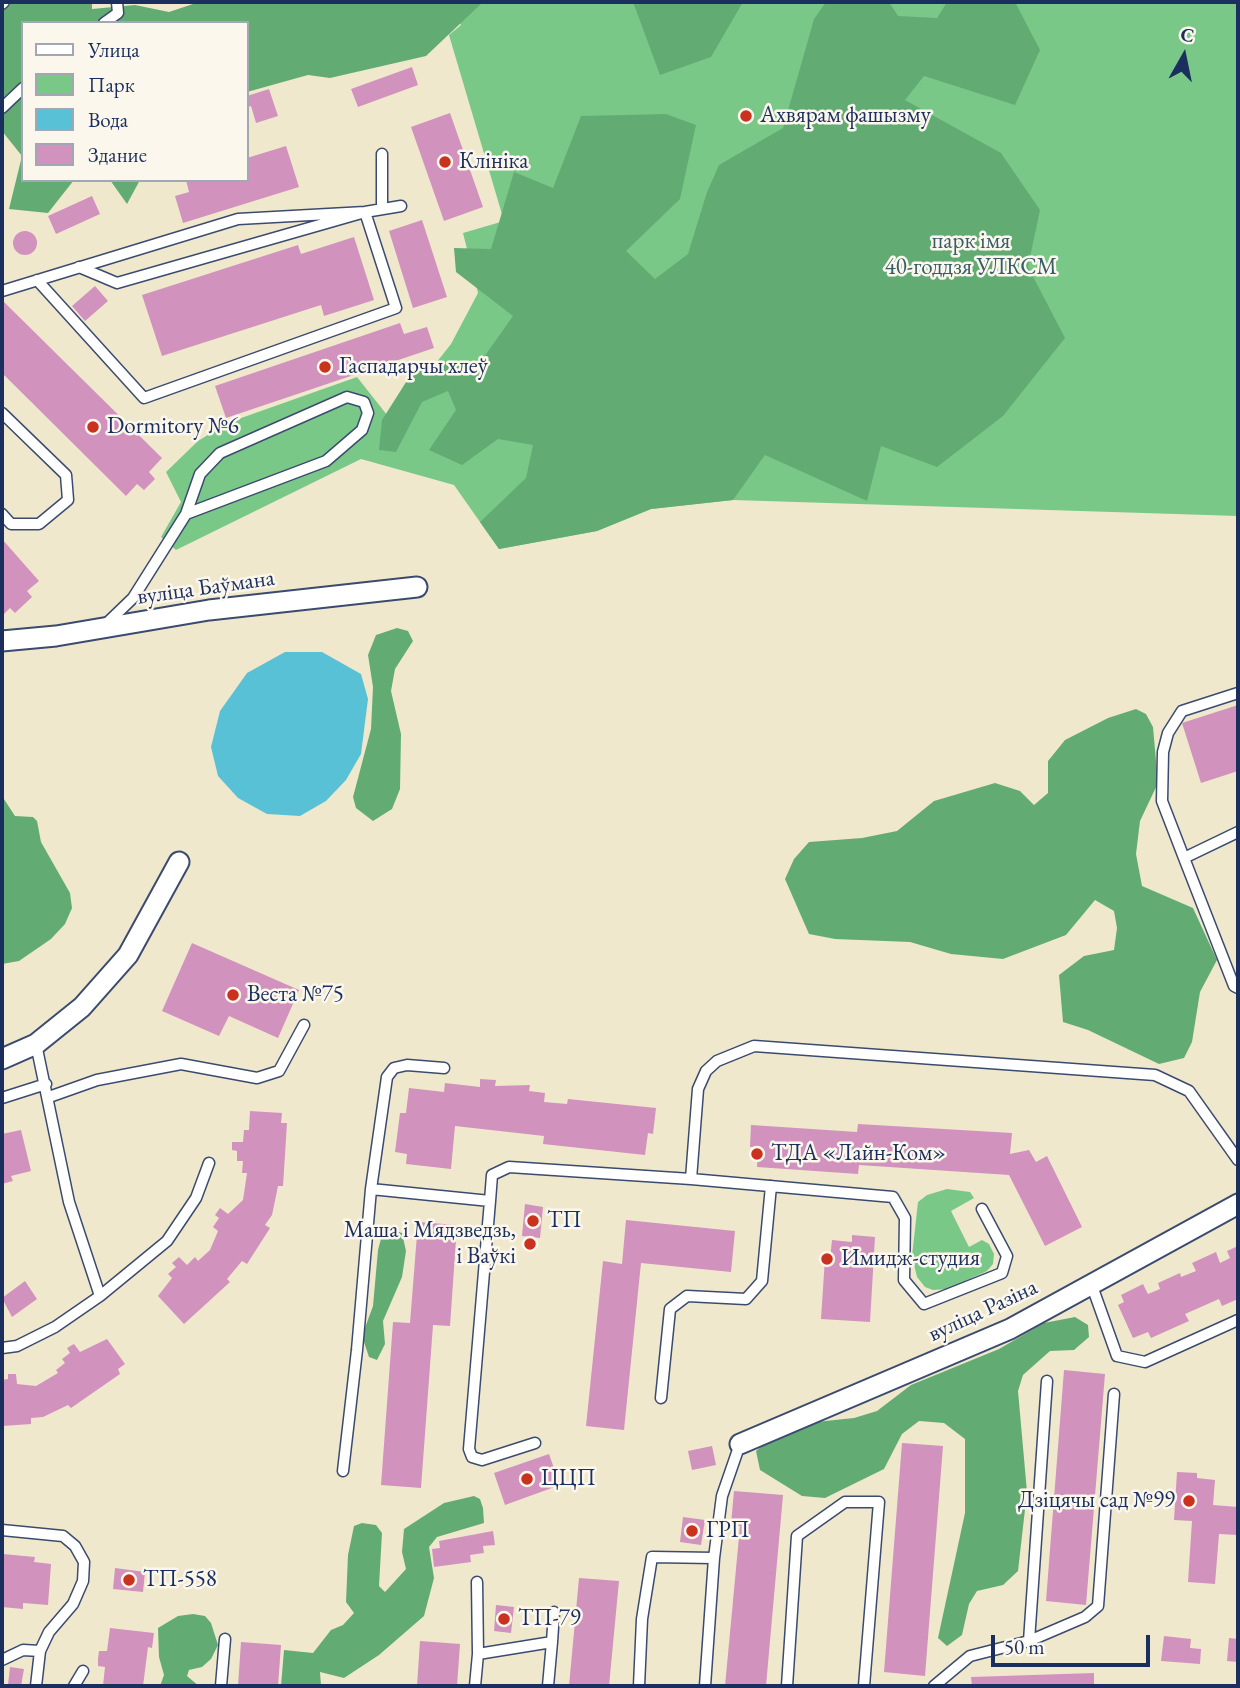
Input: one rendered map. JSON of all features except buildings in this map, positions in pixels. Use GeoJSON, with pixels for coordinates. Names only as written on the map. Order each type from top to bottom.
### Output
{"type":"FeatureCollection","features":[{"type":"Feature","properties":{"kind":"street","name":"вуліца Баўмана"},"geometry":{"type":"LineString","coordinates":[[2,641],[100,629],[209,610],[417,587]]}},
{"type":"Feature","properties":{"kind":"street"},"geometry":{"type":"LineString","coordinates":[[2,1059],[36,1044],[82,1007],[128,956],[179,862]]}},
{"type":"Feature","properties":{"kind":"street","name":"вуліца Разіна"},"geometry":{"type":"LineString","coordinates":[[740,1444],[1010,1329],[1238,1204]]}},
{"type":"Feature","properties":{"kind":"lane"},"geometry":{"type":"LineString","coordinates":[[107,21],[118,13],[117,2]]}},
{"type":"Feature","properties":{"kind":"lane"},"geometry":{"type":"LineString","coordinates":[[2,108],[21,90]]}},
{"type":"Feature","properties":{"kind":"lane"},"geometry":{"type":"LineString","coordinates":[[382,154],[382,209]]}},
{"type":"Feature","properties":{"kind":"lane"},"geometry":{"type":"LineString","coordinates":[[79,267],[117,283],[365,212],[401,206]]}},
{"type":"Feature","properties":{"kind":"lane"},"geometry":{"type":"LineString","coordinates":[[2,291],[238,219],[365,212]]}},
{"type":"Feature","properties":{"kind":"lane"},"geometry":{"type":"LineString","coordinates":[[37,280],[144,398],[396,308],[365,212]]}},
{"type":"Feature","properties":{"kind":"lane"},"geometry":{"type":"LineString","coordinates":[[100,629],[133,598],[186,514],[200,474],[220,453],[347,397],[364,402],[368,413],[362,430],[326,461],[186,514]]}},
{"type":"Feature","properties":{"kind":"lane"},"geometry":{"type":"LineString","coordinates":[[2,412],[66,475],[68,500],[39,524],[11,524],[2,514]]}},
{"type":"Feature","properties":{"kind":"lane"},"geometry":{"type":"LineString","coordinates":[[1238,693],[1182,711],[1168,733],[1163,752],[1162,801],[1234,986],[1238,988]]}},
{"type":"Feature","properties":{"kind":"lane"},"geometry":{"type":"LineString","coordinates":[[1184,858],[1238,832]]}},
{"type":"Feature","properties":{"kind":"lane"},"geometry":{"type":"LineString","coordinates":[[48,1097],[97,1080],[181,1065],[257,1078],[279,1071],[304,1025]]}},
{"type":"Feature","properties":{"kind":"lane"},"geometry":{"type":"LineString","coordinates":[[36,1044],[68,1202],[100,1296]]}},
{"type":"Feature","properties":{"kind":"lane"},"geometry":{"type":"LineString","coordinates":[[691,1179],[698,1089],[706,1071],[717,1061],[754,1046],[1155,1075],[1189,1091],[1238,1160]]}},
{"type":"Feature","properties":{"kind":"lane"},"geometry":{"type":"LineString","coordinates":[[342,1471],[357,1350],[371,1189],[387,1077],[394,1068],[407,1065],[444,1068]]}},
{"type":"Feature","properties":{"kind":"lane"},"geometry":{"type":"LineString","coordinates":[[2,1098],[46,1084]]}},
{"type":"Feature","properties":{"kind":"lane"},"geometry":{"type":"LineString","coordinates":[[2,1348],[17,1346],[55,1327],[100,1296],[167,1241],[196,1198],[209,1163]]}},
{"type":"Feature","properties":{"kind":"lane"},"geometry":{"type":"LineString","coordinates":[[535,1443],[482,1460],[472,1457],[469,1449],[492,1175],[509,1167],[691,1179],[893,1197],[905,1218],[904,1280],[924,1304],[1002,1273],[1007,1256],[982,1209]]}},
{"type":"Feature","properties":{"kind":"lane"},"geometry":{"type":"LineString","coordinates":[[661,1398],[670,1309],[687,1296],[746,1299],[762,1281],[771,1186]]}},
{"type":"Feature","properties":{"kind":"lane"},"geometry":{"type":"LineString","coordinates":[[371,1189],[490,1201]]}},
{"type":"Feature","properties":{"kind":"lane"},"geometry":{"type":"LineString","coordinates":[[1092,1286],[1117,1356],[1145,1362],[1238,1320]]}},
{"type":"Feature","properties":{"kind":"lane"},"geometry":{"type":"LineString","coordinates":[[1029,1641],[1047,1381]]}},
{"type":"Feature","properties":{"kind":"lane"},"geometry":{"type":"LineString","coordinates":[[934,1686],[970,1656],[1029,1641],[1085,1617],[1098,1606],[1114,1394]]}},
{"type":"Feature","properties":{"kind":"lane"},"geometry":{"type":"LineString","coordinates":[[705,1686],[714,1558],[722,1496],[740,1444]]}},
{"type":"Feature","properties":{"kind":"lane"},"geometry":{"type":"LineString","coordinates":[[787,1686],[797,1536],[845,1502],[879,1502],[864,1686]]}},
{"type":"Feature","properties":{"kind":"lane"},"geometry":{"type":"LineString","coordinates":[[2,1530],[63,1536],[75,1546],[84,1562],[83,1581],[73,1604],[49,1632],[40,1651],[36,1686]]}},
{"type":"Feature","properties":{"kind":"lane"},"geometry":{"type":"LineString","coordinates":[[639,1686],[642,1619],[652,1557],[714,1558]]}},
{"type":"Feature","properties":{"kind":"lane"},"geometry":{"type":"LineString","coordinates":[[475,1686],[478,1654],[477,1582]]}},
{"type":"Feature","properties":{"kind":"lane"},"geometry":{"type":"LineString","coordinates":[[548,1686],[554,1612]]}},
{"type":"Feature","properties":{"kind":"lane"},"geometry":{"type":"LineString","coordinates":[[221,1686],[225,1639]]}},
{"type":"Feature","properties":{"kind":"lane"},"geometry":{"type":"LineString","coordinates":[[478,1654],[552,1642]]}},
{"type":"Feature","properties":{"kind":"lane"},"geometry":{"type":"LineString","coordinates":[[2,1660],[23,1650],[40,1651]]}},
{"type":"Feature","properties":{"kind":"lane"},"geometry":{"type":"LineString","coordinates":[[74,1686],[83,1671]]}},
{"type":"Feature","properties":{"kind":"green space"},"geometry":{"type":"Polygon","coordinates":[[[2,2],[92,2],[92,9],[135,5],[169,12],[199,2],[483,2],[426,56],[330,78],[308,75],[248,92],[248,21],[21,21],[21,155],[2,131],[2,2]]]}},
{"type":"Feature","properties":{"kind":"green space","name":"парк імя 40-годдзя УЛКСМ"},"geometry":{"type":"Polygon","coordinates":[[[442,2],[1238,2],[1238,516],[733,500],[651,509],[597,531],[499,549],[454,485],[361,459],[176,550],[161,537],[181,502],[166,472],[198,441],[227,423],[357,377],[391,420],[451,344],[478,293],[463,233],[504,221],[449,35],[461,25],[442,2]]]}},
{"type":"Feature","properties":{"kind":"green space"},"geometry":{"type":"Polygon","coordinates":[[[633,2],[743,2],[711,57],[660,75],[633,2]]]}},
{"type":"Feature","properties":{"kind":"green space"},"geometry":{"type":"Polygon","coordinates":[[[826,2],[889,2],[898,16],[937,18],[947,2],[1015,2],[1040,50],[1015,105],[924,76],[905,100],[1001,153],[1040,210],[1028,267],[1065,338],[1003,416],[937,467],[881,446],[867,501],[765,455],[733,500],[651,509],[597,531],[499,549],[480,522],[526,478],[533,445],[498,439],[462,465],[429,450],[456,410],[448,391],[422,402],[396,452],[379,450],[382,420],[408,379],[429,362],[477,367],[513,316],[456,272],[454,248],[491,249],[514,172],[553,188],[581,116],[666,114],[696,125],[680,199],[626,251],[655,279],[688,254],[707,192],[719,165],[783,128],[814,19],[826,2]]]}},
{"type":"Feature","properties":{"kind":"green space"},"geometry":{"type":"Polygon","coordinates":[[[21,160],[21,182],[72,182],[48,213],[9,209],[21,160]]]}},
{"type":"Feature","properties":{"kind":"green space"},"geometry":{"type":"Polygon","coordinates":[[[111,182],[139,182],[127,204],[111,182]]]}},
{"type":"Feature","properties":{"kind":"green space"},"geometry":{"type":"Polygon","coordinates":[[[397,628],[408,631],[413,641],[395,669],[391,691],[401,734],[400,789],[392,809],[373,821],[356,808],[353,797],[371,729],[373,687],[368,655],[376,635],[397,628]]]}},
{"type":"Feature","properties":{"kind":"green space"},"geometry":{"type":"Polygon","coordinates":[[[1136,709],[1146,714],[1153,727],[1158,783],[1140,821],[1136,854],[1142,886],[1193,908],[1217,960],[1200,992],[1192,1042],[1184,1058],[1159,1064],[1088,1030],[1063,1022],[1059,975],[1084,956],[1114,950],[1117,928],[1114,911],[1095,900],[1066,935],[1003,959],[951,954],[910,942],[835,939],[809,934],[785,879],[794,859],[809,842],[862,838],[897,831],[934,801],[995,783],[1020,791],[1034,805],[1048,793],[1048,761],[1065,740],[1108,718],[1136,709]]]}},
{"type":"Feature","properties":{"kind":"green space"},"geometry":{"type":"Polygon","coordinates":[[[2,796],[15,816],[33,817],[37,821],[41,842],[70,893],[72,908],[65,924],[51,939],[19,961],[2,964],[2,796]]]}},
{"type":"Feature","properties":{"kind":"green space"},"geometry":{"type":"Polygon","coordinates":[[[947,1189],[970,1192],[974,1198],[951,1211],[969,1247],[982,1240],[989,1244],[994,1254],[993,1264],[987,1271],[947,1289],[933,1290],[925,1287],[917,1277],[912,1256],[918,1202],[927,1195],[947,1189]]]}},
{"type":"Feature","properties":{"kind":"green space"},"geometry":{"type":"Polygon","coordinates":[[[393,1230],[402,1233],[406,1251],[402,1277],[383,1321],[385,1344],[377,1360],[369,1357],[362,1336],[373,1306],[382,1235],[393,1230]]]}},
{"type":"Feature","properties":{"kind":"green space"},"geometry":{"type":"Polygon","coordinates":[[[1075,1317],[1088,1325],[1089,1337],[1074,1350],[1050,1351],[1023,1375],[1018,1391],[1027,1492],[1018,1571],[1003,1585],[977,1591],[969,1604],[962,1635],[947,1646],[938,1638],[965,1513],[965,1439],[944,1423],[919,1421],[902,1434],[884,1469],[825,1498],[802,1496],[760,1470],[756,1451],[770,1439],[806,1423],[854,1418],[877,1411],[911,1385],[999,1349],[1044,1323],[1075,1317]]]}},
{"type":"Feature","properties":{"kind":"green space"},"geometry":{"type":"Polygon","coordinates":[[[474,1496],[480,1499],[484,1523],[437,1537],[429,1547],[434,1578],[424,1616],[379,1655],[344,1678],[320,1672],[321,1686],[281,1686],[284,1650],[313,1653],[331,1630],[343,1625],[354,1613],[346,1602],[348,1555],[354,1526],[362,1523],[376,1525],[382,1533],[379,1586],[385,1592],[406,1569],[402,1552],[404,1529],[444,1503],[474,1496]]]}},
{"type":"Feature","properties":{"kind":"green space"},"geometry":{"type":"Polygon","coordinates":[[[178,1616],[205,1616],[211,1623],[218,1645],[211,1659],[202,1667],[189,1670],[187,1676],[199,1686],[160,1686],[164,1675],[159,1657],[158,1628],[178,1616]]]}},
{"type":"Feature","properties":{"kind":"water"},"geometry":{"type":"Polygon","coordinates":[[[285,652],[322,652],[361,674],[368,699],[361,754],[346,780],[326,801],[300,816],[267,814],[238,798],[218,776],[211,747],[220,711],[247,673],[285,652]]]}},
{"type":"Feature","properties":{"kind":"place","name":"Ахвярам фашызму"},"geometry":{"type":"Point","coordinates":[746,116]}},
{"type":"Feature","properties":{"kind":"place","name":"Клініка"},"geometry":{"type":"Point","coordinates":[445,162]}},
{"type":"Feature","properties":{"kind":"place","name":"Гаспадарчы хлеў"},"geometry":{"type":"Point","coordinates":[325,367]}},
{"type":"Feature","properties":{"kind":"place","name":"Dormitory №6"},"geometry":{"type":"Point","coordinates":[93,427]}},
{"type":"Feature","properties":{"kind":"place","name":"Веста №75"},"geometry":{"type":"Point","coordinates":[233,995]}},
{"type":"Feature","properties":{"kind":"place","name":"ТДА «Лайн-Ком»"},"geometry":{"type":"Point","coordinates":[757,1154]}},
{"type":"Feature","properties":{"kind":"place","name":"ТП"},"geometry":{"type":"Point","coordinates":[533,1221]}},
{"type":"Feature","properties":{"kind":"place","name":"Маша і Мядзведзь, і Ваўкі"},"geometry":{"type":"Point","coordinates":[530,1244]}},
{"type":"Feature","properties":{"kind":"place","name":"Имидж-студия"},"geometry":{"type":"Point","coordinates":[827,1259]}},
{"type":"Feature","properties":{"kind":"place","name":"ЦЦП"},"geometry":{"type":"Point","coordinates":[527,1479]}},
{"type":"Feature","properties":{"kind":"place","name":"Дзіцячы сад №99"},"geometry":{"type":"Point","coordinates":[1189,1501]}},
{"type":"Feature","properties":{"kind":"place","name":"ГРП"},"geometry":{"type":"Point","coordinates":[692,1531]}},
{"type":"Feature","properties":{"kind":"place","name":"ТП-558"},"geometry":{"type":"Point","coordinates":[129,1580]}},
{"type":"Feature","properties":{"kind":"place","name":"ТП-79"},"geometry":{"type":"Point","coordinates":[504,1619]}}]}
